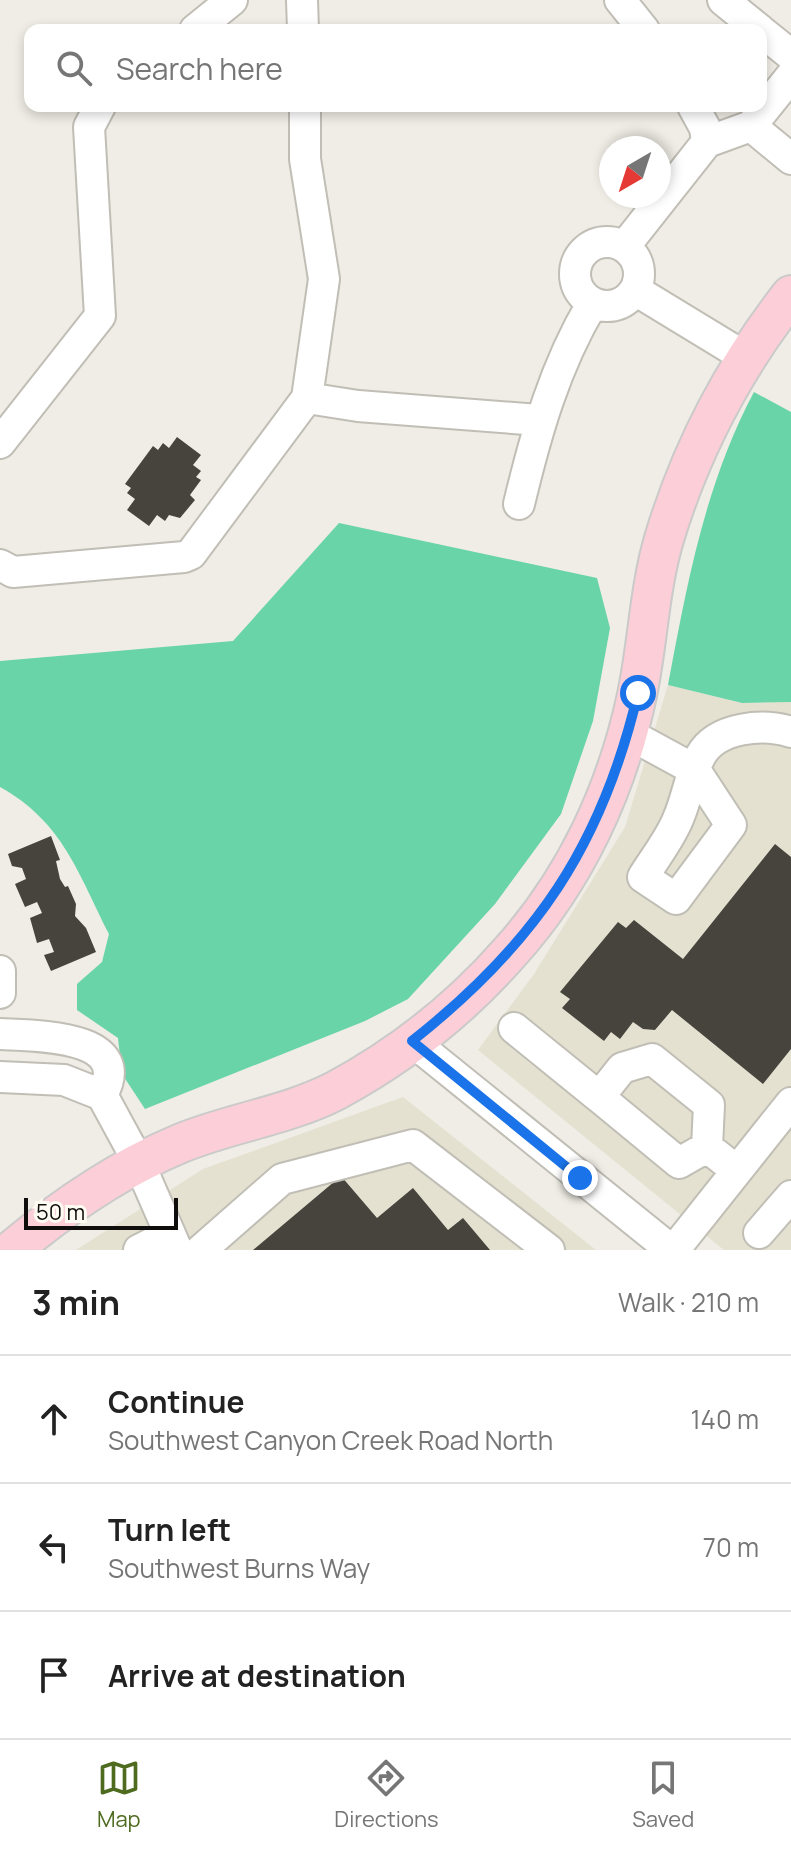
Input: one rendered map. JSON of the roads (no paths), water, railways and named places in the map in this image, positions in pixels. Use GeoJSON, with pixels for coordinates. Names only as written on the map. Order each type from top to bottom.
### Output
{"type":"FeatureCollection","features":[{"type":"Feature","properties":{"kind":"main road"},"geometry":{"type":"LineString","coordinates":[[12,1250],[73,1201],[139,1163],[180,1144],[333,1092],[412,1041],[481,983],[510,952],[559,889],[594,826],[638,693],[663,541],[704,431],[745,357],[791,295]]}},
{"type":"Feature","properties":{"kind":"street"},"geometry":{"type":"LineString","coordinates":[[202,24],[232,0]]}},
{"type":"Feature","properties":{"kind":"street"},"geometry":{"type":"LineString","coordinates":[[302,0],[303,24]]}},
{"type":"Feature","properties":{"kind":"street"},"geometry":{"type":"LineString","coordinates":[[620,0],[639,24]]}},
{"type":"Feature","properties":{"kind":"street"},"geometry":{"type":"LineString","coordinates":[[723,0],[753,24]]}},
{"type":"Feature","properties":{"kind":"street"},"geometry":{"type":"LineString","coordinates":[[767,36],[791,55]]}},
{"type":"Feature","properties":{"kind":"street"},"geometry":{"type":"LineString","coordinates":[[767,106],[791,76]]}},
{"type":"Feature","properties":{"kind":"street"},"geometry":{"type":"LineString","coordinates":[[0,443],[100,316],[89,127],[97,112]]}},
{"type":"Feature","properties":{"kind":"street"},"geometry":{"type":"LineString","coordinates":[[0,565],[13,572],[191,554],[307,398],[324,279],[305,159],[305,112]]}},
{"type":"Feature","properties":{"kind":"street"},"geometry":{"type":"LineString","coordinates":[[696,112],[705,128],[707,142]]}},
{"type":"Feature","properties":{"kind":"street"},"geometry":{"type":"LineString","coordinates":[[624,247],[707,142],[751,126],[762,112]]}},
{"type":"Feature","properties":{"kind":"street"},"geometry":{"type":"LineString","coordinates":[[751,126],[791,159]]}},
{"type":"Feature","properties":{"kind":"street"},"geometry":{"type":"LineString","coordinates":[[615,243],[624,247],[636,262],[639,281],[635,290],[621,304],[602,307],[592,304],[577,289],[574,278],[578,258],[594,244],[615,243]]}},
{"type":"Feature","properties":{"kind":"street"},"geometry":{"type":"LineString","coordinates":[[635,290],[745,357]]}},
{"type":"Feature","properties":{"kind":"street"},"geometry":{"type":"LineString","coordinates":[[519,504],[539,420],[575,332],[592,304]]}},
{"type":"Feature","properties":{"kind":"street"},"geometry":{"type":"LineString","coordinates":[[307,398],[358,406],[539,420]]}},
{"type":"Feature","properties":{"kind":"street"},"geometry":{"type":"LineString","coordinates":[[627,733],[695,770],[702,753],[720,738],[752,727],[791,732]]}},
{"type":"Feature","properties":{"kind":"street"},"geometry":{"type":"LineString","coordinates":[[0,971],[3,978],[0,993]]}},
{"type":"Feature","properties":{"kind":"street"},"geometry":{"type":"LineString","coordinates":[[514,1028],[679,1163],[707,1147]]}},
{"type":"Feature","properties":{"kind":"street"},"geometry":{"type":"LineString","coordinates":[[0,1034],[66,1038],[83,1043],[107,1063],[110,1081],[102,1095]]}},
{"type":"Feature","properties":{"kind":"street"},"geometry":{"type":"LineString","coordinates":[[412,1041],[658,1246],[737,1171],[791,1103]]}},
{"type":"Feature","properties":{"kind":"street"},"geometry":{"type":"LineString","coordinates":[[599,1097],[622,1068],[652,1059],[709,1105],[707,1147]]}},
{"type":"Feature","properties":{"kind":"street"},"geometry":{"type":"LineString","coordinates":[[0,1077],[64,1080],[102,1095],[139,1163],[173,1242],[139,1250]]}},
{"type":"Feature","properties":{"kind":"street"},"geometry":{"type":"LineString","coordinates":[[201,1250],[282,1179],[413,1145],[549,1250]]}},
{"type":"Feature","properties":{"kind":"street"},"geometry":{"type":"LineString","coordinates":[[707,1147],[737,1171]]}},
{"type":"Feature","properties":{"kind":"street"},"geometry":{"type":"LineString","coordinates":[[762,1244],[791,1196]]}}]}
